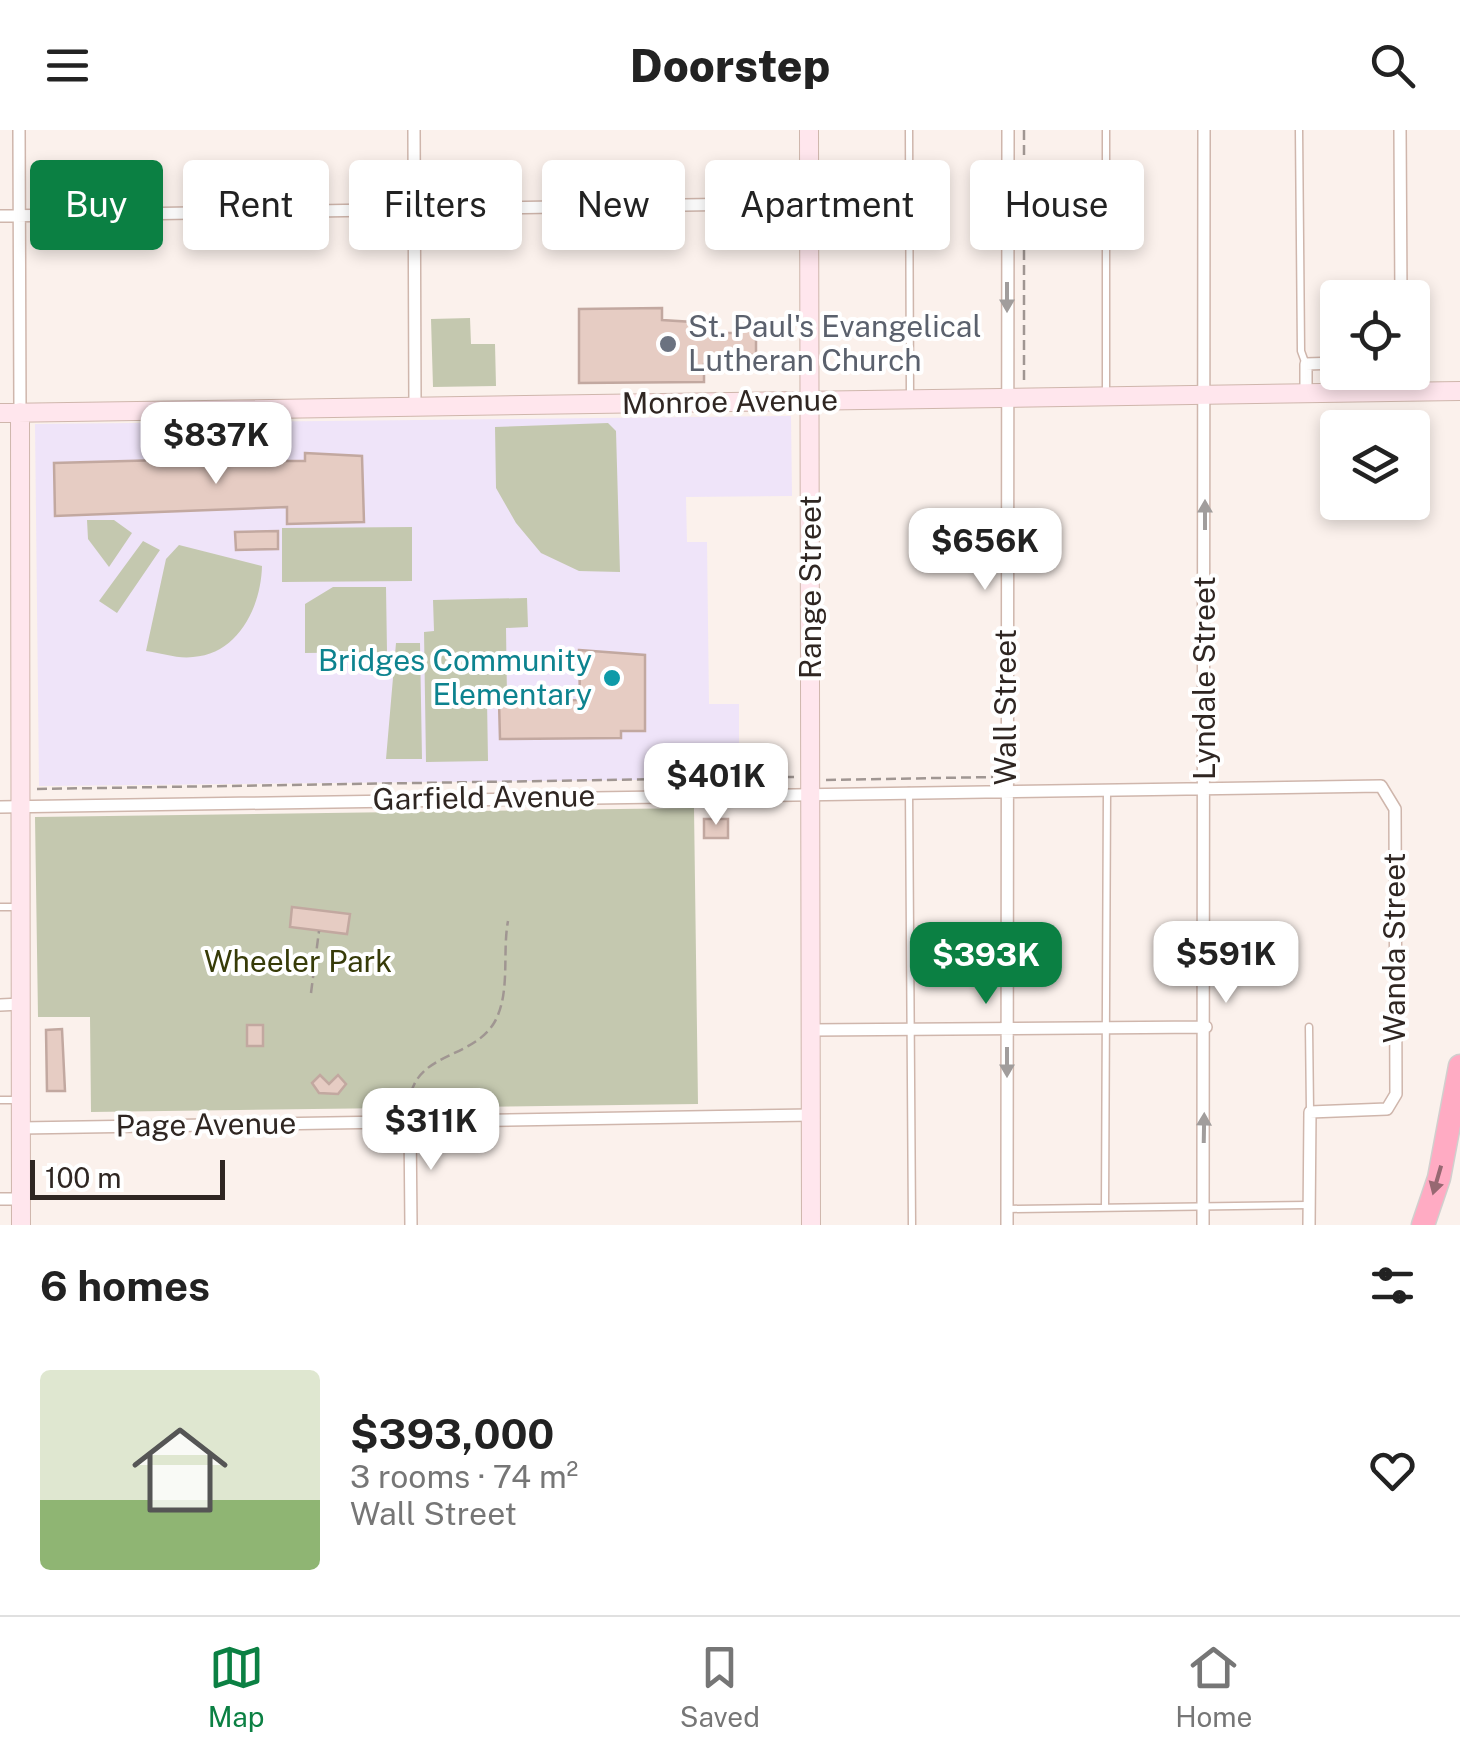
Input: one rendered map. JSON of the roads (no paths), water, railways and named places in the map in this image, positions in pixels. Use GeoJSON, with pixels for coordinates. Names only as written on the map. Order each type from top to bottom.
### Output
{"type":"FeatureCollection","features":[{"type":"Feature","properties":{"kind":"highway"},"geometry":{"type":"LineString","coordinates":[[1423,1225],[1439,1178],[1460,1066]]}},
{"type":"Feature","properties":{"kind":"street"},"geometry":{"type":"LineString","coordinates":[[19,130],[20,1225]]}},
{"type":"Feature","properties":{"kind":"street"},"geometry":{"type":"LineString","coordinates":[[414,130],[414,160]]}},
{"type":"Feature","properties":{"kind":"street","name":"Range Street"},"geometry":{"type":"LineString","coordinates":[[809,130],[809,160]]}},
{"type":"Feature","properties":{"kind":"street","name":"Wall Street"},"geometry":{"type":"LineString","coordinates":[[1007,1225],[1005,783],[1012,397],[1008,130]]}},
{"type":"Feature","properties":{"kind":"street","name":"Lyndale Street"},"geometry":{"type":"LineString","coordinates":[[1203,1225],[1204,130]]}},
{"type":"Feature","properties":{"kind":"street"},"geometry":{"type":"LineString","coordinates":[[1400,130],[1401,280]]}},
{"type":"Feature","properties":{"kind":"street"},"geometry":{"type":"LineString","coordinates":[[522,208],[705,205]]}},
{"type":"Feature","properties":{"kind":"street"},"geometry":{"type":"LineString","coordinates":[[0,216],[349,211]]}},
{"type":"Feature","properties":{"kind":"street"},"geometry":{"type":"LineString","coordinates":[[414,250],[415,407]]}},
{"type":"Feature","properties":{"kind":"street","name":"Range Street"},"geometry":{"type":"LineString","coordinates":[[810,250],[811,1225]]}},
{"type":"Feature","properties":{"kind":"street"},"geometry":{"type":"LineString","coordinates":[[1306,393],[1306,364],[1320,364]]}},
{"type":"Feature","properties":{"kind":"street","name":"Monroe Avenue"},"geometry":{"type":"LineString","coordinates":[[0,413],[1460,391]]}},
{"type":"Feature","properties":{"kind":"street","name":"Garfield Avenue"},"geometry":{"type":"LineString","coordinates":[[0,806],[21,798],[812,787],[909,791],[1005,783],[1107,788],[1373,784],[1388,790]]}},
{"type":"Feature","properties":{"kind":"street","name":"Wanda Street"},"geometry":{"type":"LineString","coordinates":[[1310,1112],[1378,1111],[1391,1106],[1396,1094],[1395,828],[1388,790]]}},
{"type":"Feature","properties":{"kind":"street"},"geometry":{"type":"LineString","coordinates":[[0,1005],[21,1004]]}},
{"type":"Feature","properties":{"kind":"street"},"geometry":{"type":"LineString","coordinates":[[812,1030],[1206,1027]]}},
{"type":"Feature","properties":{"kind":"street"},"geometry":{"type":"LineString","coordinates":[[1308,1225],[1310,1112]]}},
{"type":"Feature","properties":{"kind":"street","name":"Page Avenue"},"geometry":{"type":"LineString","coordinates":[[21,1128],[812,1115]]}},
{"type":"Feature","properties":{"kind":"street"},"geometry":{"type":"LineString","coordinates":[[410,1122],[411,1225]]}},
{"type":"Feature","properties":{"kind":"street"},"geometry":{"type":"LineString","coordinates":[[0,1199],[20,1199]]}},
{"type":"Feature","properties":{"kind":"lane"},"geometry":{"type":"LineString","coordinates":[[909,130],[910,399]]}},
{"type":"Feature","properties":{"kind":"lane"},"geometry":{"type":"LineString","coordinates":[[1106,130],[1106,396]]}},
{"type":"Feature","properties":{"kind":"lane"},"geometry":{"type":"LineString","coordinates":[[1299,130],[1300,351],[1306,364]]}},
{"type":"Feature","properties":{"kind":"lane"},"geometry":{"type":"LineString","coordinates":[[1105,1208],[1107,788]]}},
{"type":"Feature","properties":{"kind":"lane"},"geometry":{"type":"LineString","coordinates":[[909,791],[912,1225]]}},
{"type":"Feature","properties":{"kind":"lane"},"geometry":{"type":"LineString","coordinates":[[0,907],[20,907]]}},
{"type":"Feature","properties":{"kind":"lane"},"geometry":{"type":"LineString","coordinates":[[1309,1028],[1310,1112]]}},
{"type":"Feature","properties":{"kind":"lane"},"geometry":{"type":"LineString","coordinates":[[0,1100],[21,1100]]}},
{"type":"Feature","properties":{"kind":"lane"},"geometry":{"type":"LineString","coordinates":[[1007,1209],[1309,1206]]}},
{"type":"Feature","properties":{"kind":"place","name":"St. Paul's Evangelical Lutheran Church"},"geometry":{"type":"Point","coordinates":[668,344]}},
{"type":"Feature","properties":{"kind":"place","name":"Bridges Community Elementary"},"geometry":{"type":"Point","coordinates":[612,678]}},
{"type":"Feature","properties":{"kind":"park label","name":"Wheeler Park"},"geometry":{"type":"Point","coordinates":[298,962]}}]}
